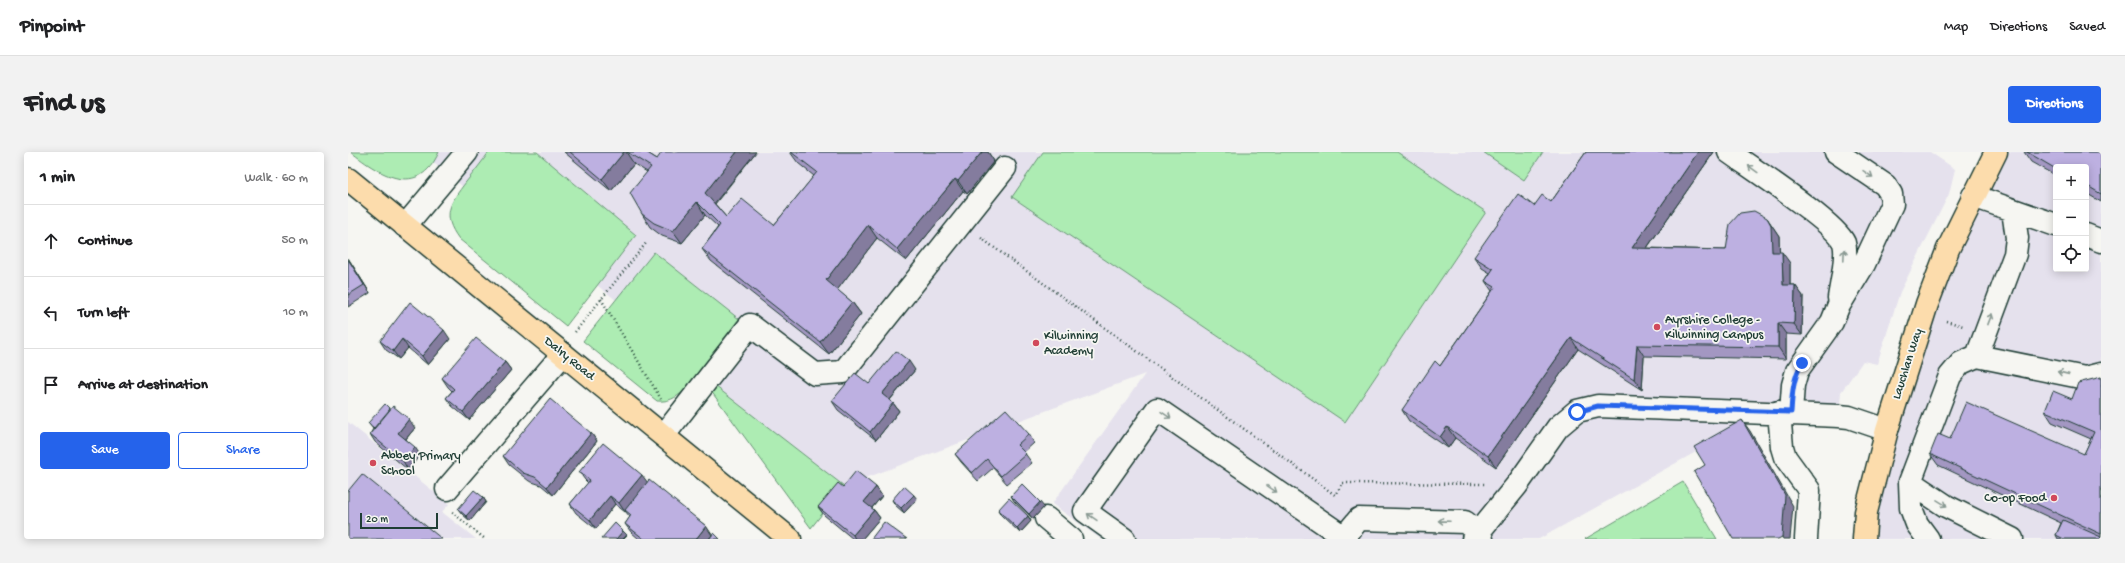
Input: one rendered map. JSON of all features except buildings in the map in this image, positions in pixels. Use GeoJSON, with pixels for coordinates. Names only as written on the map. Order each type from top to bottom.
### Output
{"type":"FeatureCollection","features":[{"type":"Feature","properties":{"kind":"main road","name":"Lauchlan Way"},"geometry":{"type":"LineString","coordinates":[[1864,539],[1866,512],[1887,430],[1927,304],[1948,249],[1996,152]]}},
{"type":"Feature","properties":{"kind":"main road","name":"Dalry Road"},"geometry":{"type":"LineString","coordinates":[[348,179],[405,226],[567,346],[670,429],[790,539]]}},
{"type":"Feature","properties":{"kind":"lane"},"geometry":{"type":"LineString","coordinates":[[405,226],[467,152]]}},
{"type":"Feature","properties":{"kind":"lane"},"geometry":{"type":"LineString","coordinates":[[1729,152],[1825,221],[1840,236],[1845,252],[1838,307]]}},
{"type":"Feature","properties":{"kind":"lane"},"geometry":{"type":"LineString","coordinates":[[1806,539],[1808,490],[1785,457],[1782,447],[1785,412],[1797,371],[1825,332],[1864,264],[1893,199],[1885,185],[1836,152]]}},
{"type":"Feature","properties":{"kind":"lane"},"geometry":{"type":"LineString","coordinates":[[670,429],[750,325],[815,374],[843,372],[1005,168]]}},
{"type":"Feature","properties":{"kind":"lane"},"geometry":{"type":"LineString","coordinates":[[1973,196],[2053,224]]}},
{"type":"Feature","properties":{"kind":"lane"},"geometry":{"type":"LineString","coordinates":[[1976,356],[2015,254],[2017,238],[2013,211]]}},
{"type":"Feature","properties":{"kind":"lane"},"geometry":{"type":"LineString","coordinates":[[449,488],[567,346]]}},
{"type":"Feature","properties":{"kind":"lane"},"geometry":{"type":"LineString","coordinates":[[1928,539],[1917,524],[1911,508],[1910,482],[1950,376],[1961,363],[1976,356],[2085,378],[2101,374]]}},
{"type":"Feature","properties":{"kind":"lane"},"geometry":{"type":"LineString","coordinates":[[1124,539],[1085,511],[1158,409],[1345,538],[1359,519],[1465,522],[1478,537],[1558,427],[1577,412],[1587,408],[1598,406],[1785,412],[1849,417],[1887,430]]}},
{"type":"Feature","properties":{"kind":"lane"},"geometry":{"type":"LineString","coordinates":[[1910,482],[1946,506],[2012,539]]}},
{"type":"Feature","properties":{"kind":"lane"},"geometry":{"type":"LineString","coordinates":[[1046,518],[1071,539]]}},
{"type":"Feature","properties":{"kind":"path"},"geometry":{"type":"LineString","coordinates":[[962,223],[1335,495],[1343,483],[1517,485]]}},
{"type":"Feature","properties":{"kind":"path"},"geometry":{"type":"LineString","coordinates":[[567,346],[601,299],[647,242]]}},
{"type":"Feature","properties":{"kind":"path"},"geometry":{"type":"LineString","coordinates":[[601,299],[670,429]]}},
{"type":"Feature","properties":{"kind":"path"},"geometry":{"type":"LineString","coordinates":[[449,488],[463,496],[448,510],[484,539]]}},
{"type":"Feature","properties":{"kind":"shaded area"},"geometry":{"type":"Polygon","coordinates":[[[420,152],[1930,152],[1955,169],[1949,194],[1900,292],[1877,364],[1863,361],[1841,392],[1839,416],[1768,412],[1539,539],[1101,539],[1052,504],[1145,374],[844,486],[620,313],[616,300],[598,286],[581,282],[420,152]]]}},
{"type":"Feature","properties":{"kind":"shaded area"},"geometry":{"type":"Polygon","coordinates":[[[1996,152],[2101,152],[2101,539],[1864,539],[1887,430],[1996,152]]]}},
{"type":"Feature","properties":{"kind":"shaded area","name":"Abbey Primary School"},"geometry":{"type":"Polygon","coordinates":[[[348,422],[449,504],[442,512],[476,539],[348,539],[348,422]]]}},
{"type":"Feature","properties":{"kind":"green space"},"geometry":{"type":"Polygon","coordinates":[[[351,152],[439,152],[430,166],[420,175],[410,179],[398,178],[386,174],[362,161],[351,152]]]}},
{"type":"Feature","properties":{"kind":"green space"},"geometry":{"type":"Polygon","coordinates":[[[489,152],[537,152],[636,235],[566,326],[459,239],[453,231],[449,216],[452,203],[460,189],[489,152]]]}},
{"type":"Feature","properties":{"kind":"green space"},"geometry":{"type":"Polygon","coordinates":[[[1043,152],[1397,152],[1486,212],[1345,422],[1012,197],[1043,152]]]}},
{"type":"Feature","properties":{"kind":"green space"},"geometry":{"type":"Polygon","coordinates":[[[1483,152],[1543,152],[1524,180],[1483,152]]]}},
{"type":"Feature","properties":{"kind":"green space"},"geometry":{"type":"Polygon","coordinates":[[[654,252],[739,319],[684,391],[678,396],[665,401],[657,401],[583,341],[654,252]]]}},
{"type":"Feature","properties":{"kind":"green space"},"geometry":{"type":"Polygon","coordinates":[[[715,386],[844,486],[811,528],[711,391],[715,386]]]}},
{"type":"Feature","properties":{"kind":"green space"},"geometry":{"type":"Polygon","coordinates":[[[1683,482],[1717,539],[1585,539],[1683,482]]]}},
{"type":"Feature","properties":{"kind":"place","name":"Ayrshire College - Kilwinning Campus"},"geometry":{"type":"Point","coordinates":[1657,327]}},
{"type":"Feature","properties":{"kind":"place","name":"Kilwinning Academy"},"geometry":{"type":"Point","coordinates":[1036,343]}},
{"type":"Feature","properties":{"kind":"place","name":"Abbey Primary School"},"geometry":{"type":"Point","coordinates":[373,463]}},
{"type":"Feature","properties":{"kind":"place","name":"Co-op Food"},"geometry":{"type":"Point","coordinates":[2054,498]}},
{"type":"Feature","properties":{"kind":"route"},"geometry":{"type":"LineString","coordinates":[[1577,412],[1598,406],[1791,412],[1793,385],[1797,371],[1802,363]]}}]}
